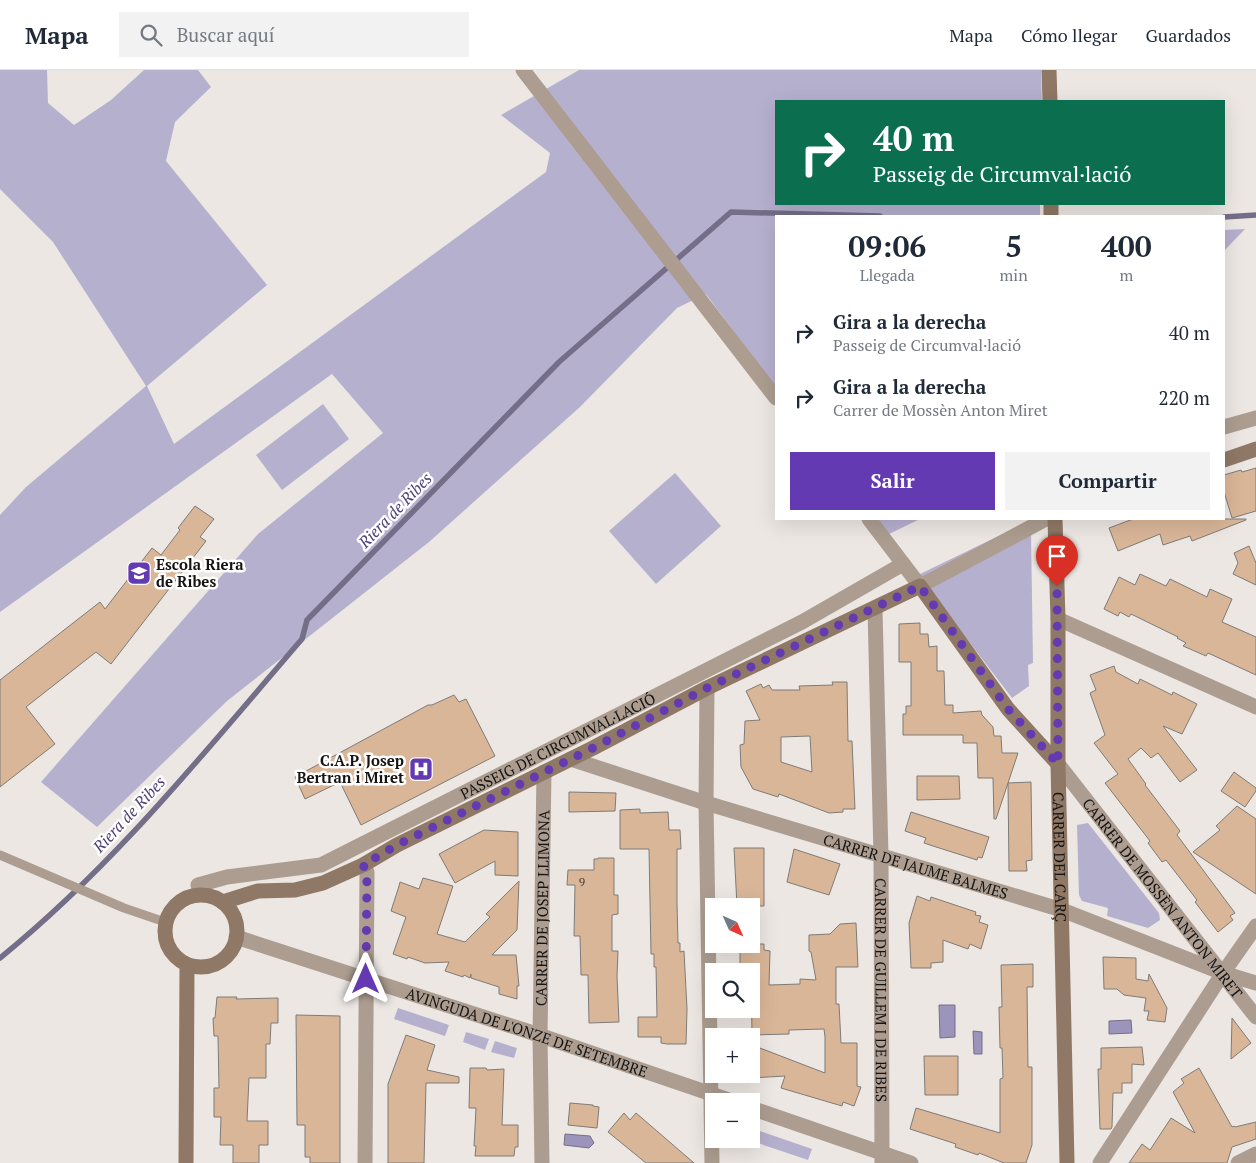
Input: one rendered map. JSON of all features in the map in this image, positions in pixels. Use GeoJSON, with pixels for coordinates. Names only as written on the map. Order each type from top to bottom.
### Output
{"type":"FeatureCollection","features":[{"type":"Feature","properties":{"kind":"street"},"geometry":{"type":"LineString","coordinates":[[523,70],[775,397]]}},
{"type":"Feature","properties":{"kind":"street"},"geometry":{"type":"LineString","coordinates":[[1049,70],[1050,100]]}},
{"type":"Feature","properties":{"kind":"street"},"geometry":{"type":"LineString","coordinates":[[1225,427],[1256,418]]}},
{"type":"Feature","properties":{"kind":"street"},"geometry":{"type":"LineString","coordinates":[[1225,460],[1256,449]]}},
{"type":"Feature","properties":{"kind":"street","name":"CARRER DE MOSSÈN ANTON MIRET"},"geometry":{"type":"LineString","coordinates":[[870,520],[904,564],[1008,709],[1058,764],[1256,1017]]}},
{"type":"Feature","properties":{"kind":"street","name":"PASSEIG DE CIRCUMVAL·LACIÓ"},"geometry":{"type":"LineString","coordinates":[[223,902],[258,891],[296,890],[323,884],[363,865],[397,845],[572,759],[707,688],[875,609],[1044,520]]}},
{"type":"Feature","properties":{"kind":"street","name":"CARRER DEL CARÇ"},"geometry":{"type":"LineString","coordinates":[[1055,520],[1058,619],[1058,764],[1067,1163]]}},
{"type":"Feature","properties":{"kind":"street","name":"PASSEIG DE CIRCUMVAL·LACIÓ"},"geometry":{"type":"LineString","coordinates":[[198,885],[226,877],[321,865],[802,622],[904,564]]}},
{"type":"Feature","properties":{"kind":"street","name":"CARRER DE GUILLEM I DE RIBES"},"geometry":{"type":"LineString","coordinates":[[875,609],[881,856],[882,1158]]}},
{"type":"Feature","properties":{"kind":"street"},"geometry":{"type":"LineString","coordinates":[[1058,619],[1256,708]]}},
{"type":"Feature","properties":{"kind":"street"},"geometry":{"type":"LineString","coordinates":[[707,688],[706,803],[711,1093]]}},
{"type":"Feature","properties":{"kind":"street","name":"CARRER DE JAUME BALMES"},"geometry":{"type":"LineString","coordinates":[[572,759],[706,803],[1062,910],[1223,973],[1256,983]]}},
{"type":"Feature","properties":{"kind":"street","name":"CARRER DE JOSEP LLIMONA"},"geometry":{"type":"LineString","coordinates":[[542,1163],[540,1036],[544,772]]}},
{"type":"Feature","properties":{"kind":"street"},"geometry":{"type":"LineString","coordinates":[[363,865],[367,872],[365,1163]]}},
{"type":"Feature","properties":{"kind":"street"},"geometry":{"type":"LineString","coordinates":[[197,894],[209,895],[223,902],[234,915],[236,924],[236,937],[233,948],[223,960],[213,965],[198,967],[187,965],[168,948],[164,932],[165,922],[170,911],[184,898],[197,894]]}},
{"type":"Feature","properties":{"kind":"street"},"geometry":{"type":"LineString","coordinates":[[1100,1163],[1223,973],[1256,926]]}},
{"type":"Feature","properties":{"kind":"street","name":"AVINGUDA DE L'ONZE DE SETEMBRE"},"geometry":{"type":"LineString","coordinates":[[236,937],[708,1093]]}},
{"type":"Feature","properties":{"kind":"street"},"geometry":{"type":"LineString","coordinates":[[186,1163],[187,965]]}},
{"type":"Feature","properties":{"kind":"street"},"geometry":{"type":"LineString","coordinates":[[760,1111],[882,1158],[911,1163]]}},
{"type":"Feature","properties":{"kind":"street"},"geometry":{"type":"LineString","coordinates":[[712,1148],[712,1163]]}},
{"type":"Feature","properties":{"kind":"street"},"geometry":{"type":"LineString","coordinates":[[1238,1163],[1256,1154]]}},
{"type":"Feature","properties":{"kind":"lane"},"geometry":{"type":"LineString","coordinates":[[0,855],[124,908],[165,922]]}},
{"type":"Feature","properties":{"kind":"shaded area"},"geometry":{"type":"Polygon","coordinates":[[[0,70],[47,70],[48,103],[74,125],[111,100],[144,70],[198,70],[211,87],[175,122],[166,161],[267,285],[147,386],[174,444],[546,172],[550,153],[501,115],[579,70],[1041,70],[1042,100],[775,100],[775,205],[1040,205],[1040,215],[775,215],[775,387],[706,294],[677,308],[580,407],[429,542],[227,701],[97,827],[41,782],[258,534],[383,433],[332,374],[0,612],[0,515],[26,487],[146,386],[53,242],[0,189],[0,70]]]}},
{"type":"Feature","properties":{"kind":"shaded area"},"geometry":{"type":"Polygon","coordinates":[[[1245,229],[1225,250],[1225,230],[1245,229]]]}},
{"type":"Feature","properties":{"kind":"shaded area"},"geometry":{"type":"Polygon","coordinates":[[[323,404],[349,439],[282,490],[256,455],[323,404]]]}},
{"type":"Feature","properties":{"kind":"shaded area"},"geometry":{"type":"Polygon","coordinates":[[[675,473],[721,526],[656,584],[609,531],[675,473]]]}},
{"type":"Feature","properties":{"kind":"shaded area"},"geometry":{"type":"Polygon","coordinates":[[[878,520],[918,520],[889,534],[878,520]]]}},
{"type":"Feature","properties":{"kind":"shaded area"},"geometry":{"type":"Polygon","coordinates":[[[1015,528],[1031,532],[1033,663],[1028,665],[1029,686],[1012,698],[918,575],[1015,528]]]}},
{"type":"Feature","properties":{"kind":"shaded area"},"geometry":{"type":"Polygon","coordinates":[[[1088,823],[1159,913],[1160,920],[1148,928],[1107,916],[1108,908],[1082,901],[1079,895],[1077,825],[1088,823]]]}},
{"type":"Feature","properties":{"kind":"shaded area"},"geometry":{"type":"Polygon","coordinates":[[[939,1005],[955,1005],[955,1037],[940,1038],[939,1005]]]}},
{"type":"Feature","properties":{"kind":"shaded area"},"geometry":{"type":"Polygon","coordinates":[[[398,1008],[449,1025],[445,1036],[394,1019],[398,1008]]]}},
{"type":"Feature","properties":{"kind":"shaded area"},"geometry":{"type":"Polygon","coordinates":[[[1131,1020],[1132,1033],[1109,1034],[1109,1021],[1131,1020]]]}},
{"type":"Feature","properties":{"kind":"shaded area"},"geometry":{"type":"Polygon","coordinates":[[[973,1031],[982,1032],[982,1054],[974,1054],[973,1031]]]}},
{"type":"Feature","properties":{"kind":"shaded area"},"geometry":{"type":"Polygon","coordinates":[[[466,1032],[489,1039],[485,1050],[463,1042],[466,1032]]]}},
{"type":"Feature","properties":{"kind":"shaded area"},"geometry":{"type":"Polygon","coordinates":[[[495,1041],[517,1048],[514,1058],[491,1052],[495,1041]]]}},
{"type":"Feature","properties":{"kind":"shaded area"},"geometry":{"type":"Polygon","coordinates":[[[760,1131],[812,1149],[808,1160],[760,1144],[760,1131]]]}},
{"type":"Feature","properties":{"kind":"shaded area"},"geometry":{"type":"Polygon","coordinates":[[[565,1134],[590,1136],[594,1143],[589,1148],[564,1145],[565,1134]]]}},
{"type":"Feature","properties":{"kind":"building"},"geometry":{"type":"Polygon","coordinates":[[[1256,468],[1256,511],[1232,518],[1225,495],[1225,475],[1241,470],[1242,472],[1256,468]]]}},
{"type":"Feature","properties":{"kind":"building"},"geometry":{"type":"Polygon","coordinates":[[[195,506],[214,519],[200,537],[206,541],[111,664],[96,652],[26,707],[55,744],[0,787],[0,680],[100,602],[105,609],[152,548],[161,555],[195,506]]]}},
{"type":"Feature","properties":{"kind":"building"},"geometry":{"type":"Polygon","coordinates":[[[1246,519],[1192,541],[1190,536],[1163,545],[1160,534],[1118,551],[1109,528],[1130,520],[1246,519]]]}},
{"type":"Feature","properties":{"kind":"building"},"geometry":{"type":"Polygon","coordinates":[[[1249,546],[1256,563],[1256,585],[1233,574],[1238,563],[1234,553],[1249,546]]]}},
{"type":"Feature","properties":{"kind":"building"},"geometry":{"type":"Polygon","coordinates":[[[1140,574],[1166,586],[1170,579],[1207,597],[1210,589],[1232,599],[1222,622],[1256,637],[1256,675],[1208,653],[1206,656],[1183,646],[1186,643],[1178,637],[1131,614],[1129,617],[1120,612],[1118,616],[1104,609],[1119,577],[1135,585],[1140,574]]]}},
{"type":"Feature","properties":{"kind":"building"},"geometry":{"type":"Polygon","coordinates":[[[920,623],[920,634],[928,634],[929,647],[937,646],[937,671],[944,671],[945,705],[953,705],[953,713],[981,711],[982,715],[993,727],[994,736],[1001,736],[1002,753],[1018,753],[996,819],[994,819],[993,778],[978,778],[977,743],[963,743],[963,735],[903,735],[903,714],[906,714],[906,706],[911,706],[911,662],[899,662],[899,624],[920,623]]]}},
{"type":"Feature","properties":{"kind":"building"},"geometry":{"type":"Polygon","coordinates":[[[1114,666],[1116,672],[1138,684],[1140,679],[1172,695],[1173,692],[1197,704],[1182,734],[1163,726],[1197,770],[1180,782],[1158,753],[1151,758],[1141,748],[1128,759],[1180,831],[1177,835],[1235,913],[1230,916],[1233,920],[1218,932],[1195,902],[1197,900],[1166,860],[1162,862],[1148,843],[1150,841],[1105,783],[1118,774],[1094,743],[1105,735],[1090,693],[1096,690],[1090,675],[1114,666]]]}},
{"type":"Feature","properties":{"kind":"building"},"geometry":{"type":"Polygon","coordinates":[[[832,682],[847,682],[848,741],[852,741],[855,809],[843,809],[843,812],[829,813],[779,794],[778,797],[753,789],[741,767],[740,745],[744,744],[745,721],[760,720],[746,691],[761,684],[763,688],[769,685],[772,690],[800,690],[799,686],[833,685],[832,682]],[[810,736],[781,737],[781,762],[812,772],[810,736]]]}},
{"type":"Feature","properties":{"kind":"building"},"geometry":{"type":"Polygon","coordinates":[[[454,695],[459,702],[466,699],[495,756],[361,825],[340,782],[305,799],[295,777],[428,705],[454,695]]]}},
{"type":"Feature","properties":{"kind":"building"},"geometry":{"type":"Polygon","coordinates":[[[1234,772],[1256,788],[1256,791],[1245,807],[1221,791],[1234,772]]]}},
{"type":"Feature","properties":{"kind":"building"},"geometry":{"type":"Polygon","coordinates":[[[917,776],[959,776],[960,799],[917,800],[917,776]]]}},
{"type":"Feature","properties":{"kind":"building"},"geometry":{"type":"Polygon","coordinates":[[[1031,782],[1032,860],[1026,861],[1027,871],[1009,871],[1008,783],[1031,782]]]}},
{"type":"Feature","properties":{"kind":"building"},"geometry":{"type":"Polygon","coordinates":[[[569,792],[616,793],[615,811],[569,812],[569,792]]]}},
{"type":"Feature","properties":{"kind":"building"},"geometry":{"type":"Polygon","coordinates":[[[1237,806],[1256,819],[1256,894],[1193,852],[1220,830],[1216,826],[1237,806]]]}},
{"type":"Feature","properties":{"kind":"building"},"geometry":{"type":"Polygon","coordinates":[[[640,809],[640,813],[668,812],[669,830],[680,830],[681,849],[677,849],[678,943],[680,943],[680,952],[684,951],[687,1009],[686,1044],[661,1043],[661,1037],[638,1037],[638,1017],[657,1017],[656,967],[654,967],[654,954],[651,954],[649,849],[620,849],[620,810],[640,809]]]}},
{"type":"Feature","properties":{"kind":"building"},"geometry":{"type":"Polygon","coordinates":[[[911,812],[989,837],[982,858],[978,857],[977,860],[924,843],[926,838],[905,831],[911,812]]]}},
{"type":"Feature","properties":{"kind":"building"},"geometry":{"type":"Polygon","coordinates":[[[484,830],[518,832],[518,876],[495,875],[495,861],[455,883],[439,854],[484,830]]]}},
{"type":"Feature","properties":{"kind":"building"},"geometry":{"type":"Polygon","coordinates":[[[734,848],[764,848],[764,906],[760,906],[760,898],[737,898],[734,848]]]}},
{"type":"Feature","properties":{"kind":"building"},"geometry":{"type":"Polygon","coordinates":[[[794,849],[840,864],[829,895],[787,882],[794,849]]]}},
{"type":"Feature","properties":{"kind":"building"},"geometry":{"type":"Polygon","coordinates":[[[614,858],[614,895],[618,895],[618,914],[612,915],[612,951],[618,951],[619,1022],[589,1023],[588,975],[581,975],[580,936],[574,936],[575,885],[567,885],[568,870],[594,870],[594,859],[614,858]]]}},
{"type":"Feature","properties":{"kind":"building"},"geometry":{"type":"Polygon","coordinates":[[[423,878],[453,886],[437,934],[465,942],[490,917],[486,914],[519,881],[517,930],[492,955],[516,955],[519,986],[517,986],[517,999],[499,994],[499,987],[471,978],[471,974],[470,978],[445,971],[449,962],[425,963],[393,954],[406,917],[391,911],[400,882],[419,889],[423,878]]]}},
{"type":"Feature","properties":{"kind":"building"},"geometry":{"type":"Polygon","coordinates":[[[917,896],[930,901],[931,897],[976,912],[975,915],[981,916],[979,922],[988,925],[981,949],[970,944],[968,949],[943,940],[943,962],[931,963],[931,968],[911,968],[909,923],[917,896]]]}},
{"type":"Feature","properties":{"kind":"building"},"geometry":{"type":"Polygon","coordinates":[[[856,923],[858,967],[836,967],[836,1004],[839,1004],[841,1043],[857,1043],[857,1086],[861,1087],[854,1106],[843,1102],[842,1106],[781,1088],[785,1076],[760,1077],[760,1048],[825,1073],[824,1029],[789,1030],[789,1034],[760,1035],[760,1028],[752,1028],[752,1018],[760,1018],[760,963],[740,963],[740,953],[760,953],[760,944],[764,944],[764,950],[770,951],[769,985],[800,984],[800,979],[816,980],[811,952],[809,951],[809,935],[830,934],[840,924],[856,923]]]}},
{"type":"Feature","properties":{"kind":"building"},"geometry":{"type":"Polygon","coordinates":[[[1103,957],[1136,958],[1136,979],[1148,981],[1149,974],[1167,1008],[1165,1022],[1147,1020],[1149,1011],[1144,1011],[1146,998],[1124,995],[1117,989],[1104,989],[1103,957]]]}},
{"type":"Feature","properties":{"kind":"building"},"geometry":{"type":"Polygon","coordinates":[[[1033,964],[1033,987],[1027,987],[1028,1067],[1032,1067],[1032,1145],[1026,1163],[1004,1163],[979,1153],[978,1155],[955,1147],[956,1144],[910,1129],[916,1108],[1000,1133],[1000,1079],[1003,1078],[999,1007],[1002,1007],[1001,965],[1033,964]]]}},
{"type":"Feature","properties":{"kind":"building"},"geometry":{"type":"Polygon","coordinates":[[[217,997],[237,997],[236,999],[278,998],[278,1023],[271,1023],[270,1044],[266,1044],[266,1078],[249,1078],[247,1121],[268,1121],[268,1145],[259,1145],[259,1163],[233,1163],[233,1145],[220,1145],[221,1117],[214,1117],[214,1088],[219,1088],[218,1036],[214,1036],[213,1018],[215,1018],[217,997]]]}},
{"type":"Feature","properties":{"kind":"building"},"geometry":{"type":"Polygon","coordinates":[[[296,1015],[340,1016],[340,1163],[310,1163],[310,1157],[305,1157],[305,1125],[297,1125],[296,1015]]]}},
{"type":"Feature","properties":{"kind":"building"},"geometry":{"type":"Polygon","coordinates":[[[1232,1018],[1251,1043],[1231,1059],[1232,1018]]]}},
{"type":"Feature","properties":{"kind":"building"},"geometry":{"type":"Polygon","coordinates":[[[406,1035],[435,1045],[427,1070],[459,1077],[459,1083],[426,1083],[424,1163],[388,1163],[388,1084],[406,1035]]]}},
{"type":"Feature","properties":{"kind":"building"},"geometry":{"type":"Polygon","coordinates":[[[1142,1047],[1144,1065],[1132,1064],[1132,1083],[1122,1083],[1122,1093],[1113,1093],[1112,1127],[1111,1129],[1100,1129],[1098,1069],[1101,1069],[1101,1048],[1142,1047]]]}},
{"type":"Feature","properties":{"kind":"building"},"geometry":{"type":"Polygon","coordinates":[[[924,1056],[958,1056],[958,1095],[925,1095],[924,1056]]]}},
{"type":"Feature","properties":{"kind":"building"},"geometry":{"type":"Polygon","coordinates":[[[470,1068],[504,1069],[502,1125],[518,1125],[518,1147],[515,1147],[514,1156],[475,1156],[476,1108],[469,1108],[470,1068]]]}},
{"type":"Feature","properties":{"kind":"building"},"geometry":{"type":"Polygon","coordinates":[[[1199,1068],[1232,1127],[1256,1122],[1256,1139],[1232,1147],[1227,1163],[1129,1163],[1142,1144],[1150,1150],[1171,1118],[1195,1133],[1173,1092],[1184,1083],[1181,1079],[1199,1068]]]}},
{"type":"Feature","properties":{"kind":"building"},"geometry":{"type":"Polygon","coordinates":[[[570,1103],[599,1107],[597,1128],[568,1125],[570,1103]]]}},
{"type":"Feature","properties":{"kind":"building"},"geometry":{"type":"Polygon","coordinates":[[[624,1113],[630,1120],[636,1113],[694,1163],[646,1163],[608,1132],[624,1113]]]}},
{"type":"Feature","properties":{"kind":"waterway","name":"Riera de Ribes"},"geometry":{"type":"LineString","coordinates":[[0,958],[82,885],[121,846],[195,764],[302,639],[307,620],[559,362],[731,212],[843,215]]}},
{"type":"Feature","properties":{"kind":"waterway","name":"Riera de Ribes"},"geometry":{"type":"LineString","coordinates":[[1225,217],[1256,215]]}},
{"type":"Feature","properties":{"kind":"place","name":"Escola Riera de Ribes"},"geometry":{"type":"Point","coordinates":[139,573]}},
{"type":"Feature","properties":{"kind":"place","name":"C.A.P. Josep Bertran i Miret"},"geometry":{"type":"Point","coordinates":[421,769]}},
{"type":"Feature","properties":{"kind":"route"},"geometry":{"type":"LineString","coordinates":[[366,979],[367,872],[363,865],[397,845],[593,748],[707,688],[920,586],[1008,709],[1058,764],[1057,586]]}}]}
